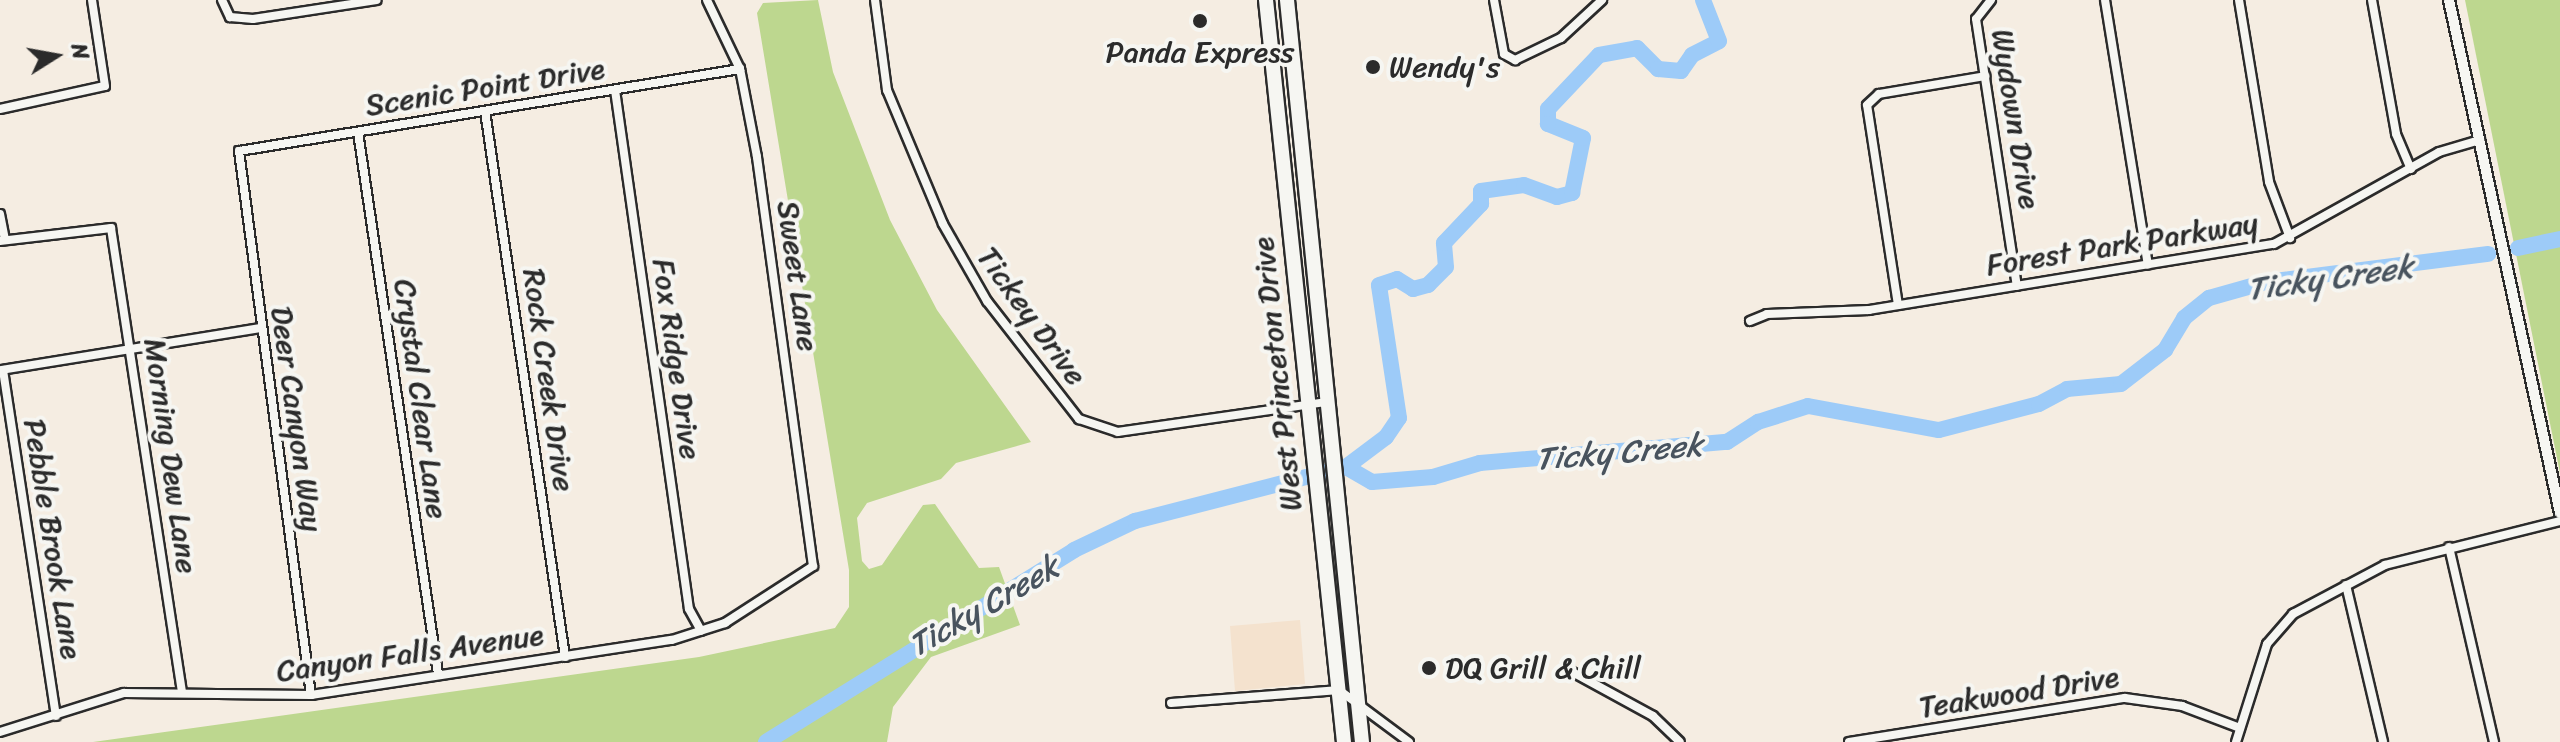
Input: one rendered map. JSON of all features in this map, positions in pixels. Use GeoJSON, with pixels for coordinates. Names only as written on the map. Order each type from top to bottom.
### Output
{"type":"FeatureCollection","features":[{"type":"Feature","properties":{"kind":"highway","name":"West Princeton Drive"},"geometry":{"type":"LineString","coordinates":[[1266,0],[1309,444],[1344,742]]}},
{"type":"Feature","properties":{"kind":"highway","name":"West Princeton Drive"},"geometry":{"type":"LineString","coordinates":[[1287,0],[1334,496],[1362,742]]}},
{"type":"Feature","properties":{"kind":"street"},"geometry":{"type":"LineString","coordinates":[[0,109],[105,86],[92,0]]}},
{"type":"Feature","properties":{"kind":"street"},"geometry":{"type":"LineString","coordinates":[[222,0],[230,17],[377,0]]}},
{"type":"Feature","properties":{"kind":"street","name":"Sweet Lane"},"geometry":{"type":"LineString","coordinates":[[707,0],[740,69],[813,566]]}},
{"type":"Feature","properties":{"kind":"street","name":"Tickey Drive"},"geometry":{"type":"LineString","coordinates":[[875,0],[887,90],[943,224],[987,301],[1079,419],[1118,432],[1325,402]]}},
{"type":"Feature","properties":{"kind":"street"},"geometry":{"type":"LineString","coordinates":[[1494,0],[1508,59],[1543,50],[1602,0]]}},
{"type":"Feature","properties":{"kind":"street","name":"Wydown Drive"},"geometry":{"type":"LineString","coordinates":[[1991,0],[1980,7],[1985,76],[2017,286]]}},
{"type":"Feature","properties":{"kind":"street"},"geometry":{"type":"LineString","coordinates":[[2105,0],[2148,265]]}},
{"type":"Feature","properties":{"kind":"street"},"geometry":{"type":"LineString","coordinates":[[2239,0],[2269,182],[2290,238]]}},
{"type":"Feature","properties":{"kind":"street"},"geometry":{"type":"LineString","coordinates":[[2372,0],[2396,134],[2411,169]]}},
{"type":"Feature","properties":{"kind":"street"},"geometry":{"type":"LineString","coordinates":[[2449,0],[2560,513]]}},
{"type":"Feature","properties":{"kind":"street","name":"Scenic Point Drive"},"geometry":{"type":"LineString","coordinates":[[239,151],[740,69]]}},
{"type":"Feature","properties":{"kind":"street"},"geometry":{"type":"LineString","coordinates":[[1898,305],[1867,105],[1879,94],[1985,76]]}},
{"type":"Feature","properties":{"kind":"street","name":"Fox Ridge Drive"},"geometry":{"type":"LineString","coordinates":[[615,90],[689,609],[701,631]]}},
{"type":"Feature","properties":{"kind":"street","name":"Rock Creek Drive"},"geometry":{"type":"LineString","coordinates":[[485,111],[565,657]]}},
{"type":"Feature","properties":{"kind":"street","name":"Crystal Clear Lane"},"geometry":{"type":"LineString","coordinates":[[358,132],[438,674]]}},
{"type":"Feature","properties":{"kind":"street","name":"Forest Park Parkway"},"geometry":{"type":"LineString","coordinates":[[1750,321],[1767,314],[1898,305],[2148,265],[2290,238],[2411,169],[2480,140]]}},
{"type":"Feature","properties":{"kind":"street","name":"Deer Canyon Way"},"geometry":{"type":"LineString","coordinates":[[239,151],[260,328],[311,695]]}},
{"type":"Feature","properties":{"kind":"street"},"geometry":{"type":"LineString","coordinates":[[0,214],[2,241]]}},
{"type":"Feature","properties":{"kind":"street","name":"Morning Dew Lane"},"geometry":{"type":"LineString","coordinates":[[2,241],[111,228],[182,691]]}},
{"type":"Feature","properties":{"kind":"street"},"geometry":{"type":"LineString","coordinates":[[1,370],[260,328]]}},
{"type":"Feature","properties":{"kind":"street","name":"Pebble Brook Lane"},"geometry":{"type":"LineString","coordinates":[[1,370],[56,716]]}},
{"type":"Feature","properties":{"kind":"street"},"geometry":{"type":"LineString","coordinates":[[2236,742],[2276,630],[2346,585],[2449,547],[2560,521]]}},
{"type":"Feature","properties":{"kind":"street"},"geometry":{"type":"LineString","coordinates":[[2449,547],[2494,742]]}},
{"type":"Feature","properties":{"kind":"street","name":"Canyon Falls Avenue"},"geometry":{"type":"LineString","coordinates":[[0,732],[124,693],[182,691],[311,695],[565,657],[701,631],[813,566]]}},
{"type":"Feature","properties":{"kind":"street"},"geometry":{"type":"LineString","coordinates":[[2346,585],[2383,742]]}},
{"type":"Feature","properties":{"kind":"street"},"geometry":{"type":"LineString","coordinates":[[1565,668],[1653,716],[1680,742]]}},
{"type":"Feature","properties":{"kind":"street"},"geometry":{"type":"LineString","coordinates":[[1171,703],[1339,690],[1360,711],[1409,742]]}},
{"type":"Feature","properties":{"kind":"street","name":"Teakwood Drive"},"geometry":{"type":"LineString","coordinates":[[1849,742],[2125,698],[2182,706],[2240,728]]}},
{"type":"Feature","properties":{"kind":"shaded area"},"geometry":{"type":"Polygon","coordinates":[[[1300,620],[1305,684],[1235,691],[1230,626],[1300,620]]]}},
{"type":"Feature","properties":{"kind":"green space"},"geometry":{"type":"Polygon","coordinates":[[[818,0],[833,72],[890,220],[937,310],[1031,442],[956,463],[941,479],[867,503],[857,518],[862,561],[869,569],[882,565],[923,505],[935,504],[979,568],[999,567],[1020,625],[931,657],[893,707],[887,742],[93,742],[699,657],[835,628],[849,607],[849,570],[757,13],[763,3],[818,0]]]}},
{"type":"Feature","properties":{"kind":"green space"},"geometry":{"type":"Polygon","coordinates":[[[2465,0],[2560,0],[2560,473],[2465,0]]]}},
{"type":"Feature","properties":{"kind":"waterway"},"geometry":{"type":"LineString","coordinates":[[766,742],[1074,550],[1135,521],[1346,467],[1386,437],[1399,418],[1379,285],[1397,279],[1413,289],[1428,285],[1446,267],[1444,243],[1481,204],[1481,191],[1524,185],[1557,197],[1572,193],[1583,138],[1548,124],[1548,109],[1599,55],[1637,48],[1658,69],[1681,71],[1692,55],[1719,41],[1703,0]]}},
{"type":"Feature","properties":{"kind":"waterway","name":"Ticky Creek"},"geometry":{"type":"LineString","coordinates":[[2518,248],[2560,239]]}},
{"type":"Feature","properties":{"kind":"waterway","name":"Ticky Creek"},"geometry":{"type":"LineString","coordinates":[[1346,467],[1372,482],[1433,477],[1480,463],[1727,442],[1758,422],[1808,406],[1939,430],[2039,404],[2067,389],[2121,384],[2165,350],[2184,318],[2209,298],[2266,282],[2488,254]]}},
{"type":"Feature","properties":{"kind":"place","name":"Panda Express"},"geometry":{"type":"Point","coordinates":[1200,21]}},
{"type":"Feature","properties":{"kind":"place","name":"Wendy's"},"geometry":{"type":"Point","coordinates":[1373,67]}},
{"type":"Feature","properties":{"kind":"place","name":"DQ Grill & Chill"},"geometry":{"type":"Point","coordinates":[1429,668]}}]}
